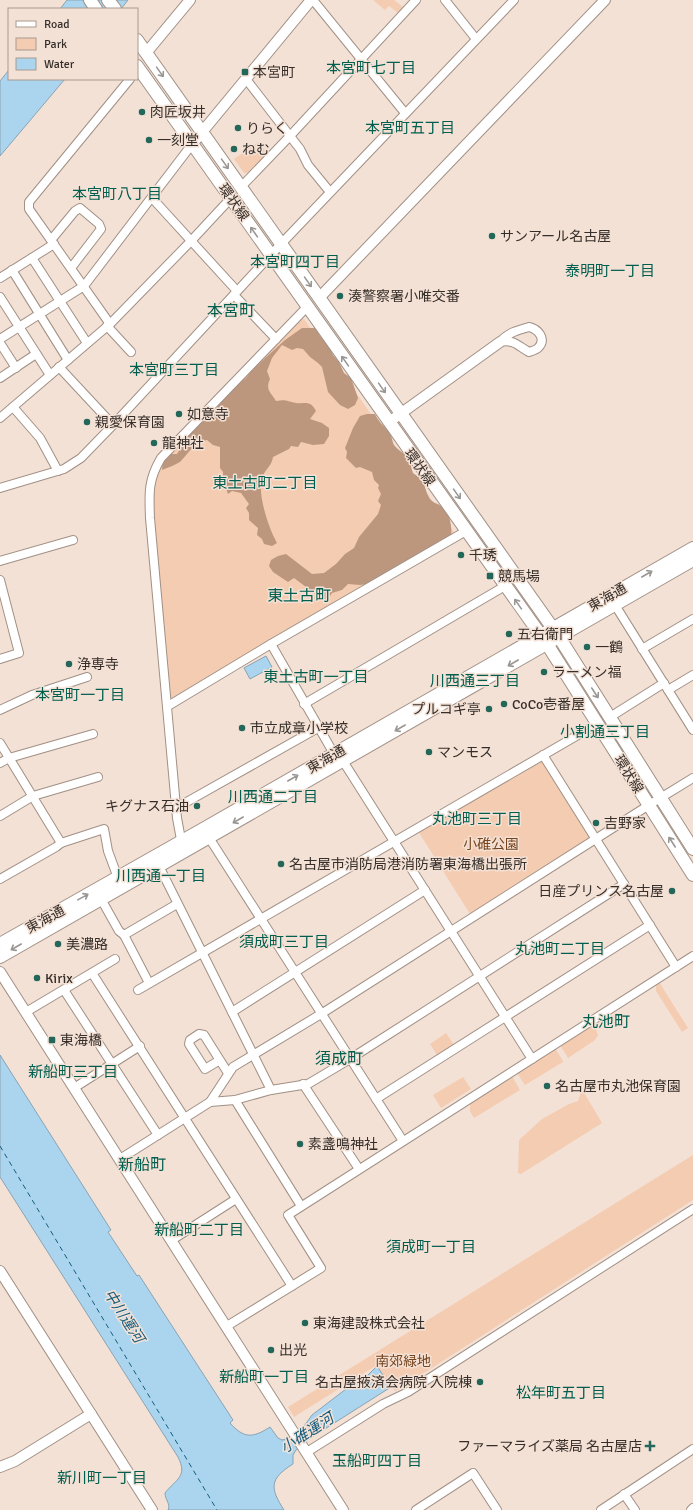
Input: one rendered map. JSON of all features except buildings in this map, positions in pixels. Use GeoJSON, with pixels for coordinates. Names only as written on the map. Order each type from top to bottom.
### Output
{"type":"FeatureCollection","features":[{"type":"Feature","properties":{"kind":"main road"},"geometry":{"type":"LineString","coordinates":[[108,0],[114,8]]}},
{"type":"Feature","properties":{"kind":"main road","name":"環状線"},"geometry":{"type":"LineString","coordinates":[[138,41],[555,633],[693,849]]}},
{"type":"Feature","properties":{"kind":"main road","name":"環状線"},"geometry":{"type":"LineString","coordinates":[[138,68],[193,143],[270,255],[543,640],[693,874]]}},
{"type":"Feature","properties":{"kind":"main road","name":"東海通"},"geometry":{"type":"LineString","coordinates":[[0,944],[118,878],[182,847],[338,758],[555,633],[693,548]]}},
{"type":"Feature","properties":{"kind":"main road","name":"東海通"},"geometry":{"type":"LineString","coordinates":[[555,633],[615,605],[693,560]]}},
{"type":"Feature","properties":{"kind":"main road"},"geometry":{"type":"LineString","coordinates":[[0,957],[159,866],[182,847]]}},
{"type":"Feature","properties":{"kind":"street"},"geometry":{"type":"LineString","coordinates":[[146,53],[190,0]]}},
{"type":"Feature","properties":{"kind":"street"},"geometry":{"type":"LineString","coordinates":[[0,339],[84,286],[193,143],[312,0],[405,113]]}},
{"type":"Feature","properties":{"kind":"street"},"geometry":{"type":"LineString","coordinates":[[241,187],[416,0]]}},
{"type":"Feature","properties":{"kind":"street"},"geometry":{"type":"LineString","coordinates":[[445,0],[476,39]]}},
{"type":"Feature","properties":{"kind":"street"},"geometry":{"type":"LineString","coordinates":[[0,488],[58,471],[68,467],[81,458],[270,255],[514,0]]}},
{"type":"Feature","properties":{"kind":"street"},"geometry":{"type":"LineString","coordinates":[[319,298],[605,0]]}},
{"type":"Feature","properties":{"kind":"street"},"geometry":{"type":"LineString","coordinates":[[246,79],[300,149],[308,165],[330,192]]}},
{"type":"Feature","properties":{"kind":"street"},"geometry":{"type":"LineString","coordinates":[[129,80],[29,202],[29,209],[84,286],[108,325],[131,352]]}},
{"type":"Feature","properties":{"kind":"street"},"geometry":{"type":"LineString","coordinates":[[152,198],[276,339]]}},
{"type":"Feature","properties":{"kind":"street"},"geometry":{"type":"LineString","coordinates":[[0,418],[108,325],[231,198]]}},
{"type":"Feature","properties":{"kind":"street"},"geometry":{"type":"LineString","coordinates":[[0,278],[32,258],[53,242],[75,211],[80,208],[99,224],[100,229],[71,268]]}},
{"type":"Feature","properties":{"kind":"street"},"geometry":{"type":"LineString","coordinates":[[32,258],[87,344]]}},
{"type":"Feature","properties":{"kind":"street"},"geometry":{"type":"LineString","coordinates":[[12,270],[68,360]]}},
{"type":"Feature","properties":{"kind":"street"},"geometry":{"type":"LineString","coordinates":[[0,297],[50,375]]}},
{"type":"Feature","properties":{"kind":"street"},"geometry":{"type":"LineString","coordinates":[[182,847],[176,808],[150,518],[150,489],[154,470],[161,458],[307,307]]}},
{"type":"Feature","properties":{"kind":"street"},"geometry":{"type":"LineString","coordinates":[[389,422],[500,342],[503,338],[517,330],[529,327],[535,328],[539,331],[542,338],[541,344],[537,349],[529,352],[514,342],[508,340],[500,342]]}},
{"type":"Feature","properties":{"kind":"street"},"geometry":{"type":"LineString","coordinates":[[0,343],[16,368]]}},
{"type":"Feature","properties":{"kind":"street"},"geometry":{"type":"LineString","coordinates":[[0,378],[36,354]]}},
{"type":"Feature","properties":{"kind":"street"},"geometry":{"type":"LineString","coordinates":[[59,367],[113,425]]}},
{"type":"Feature","properties":{"kind":"street"},"geometry":{"type":"LineString","coordinates":[[13,407],[40,438],[58,471]]}},
{"type":"Feature","properties":{"kind":"street"},"geometry":{"type":"LineString","coordinates":[[168,706],[271,644],[466,531]]}},
{"type":"Feature","properties":{"kind":"street"},"geometry":{"type":"LineString","coordinates":[[0,561],[73,540]]}},
{"type":"Feature","properties":{"kind":"street"},"geometry":{"type":"LineString","coordinates":[[0,580],[20,653],[0,659]]}},
{"type":"Feature","properties":{"kind":"street"},"geometry":{"type":"LineString","coordinates":[[304,704],[505,586]]}},
{"type":"Feature","properties":{"kind":"street"},"geometry":{"type":"LineString","coordinates":[[615,605],[693,730]]}},
{"type":"Feature","properties":{"kind":"street"},"geometry":{"type":"LineString","coordinates":[[642,649],[693,620]]}},
{"type":"Feature","properties":{"kind":"street"},"geometry":{"type":"LineString","coordinates":[[271,644],[318,728],[394,841],[532,1059]]}},
{"type":"Feature","properties":{"kind":"street"},"geometry":{"type":"LineString","coordinates":[[610,717],[666,686],[693,675]]}},
{"type":"Feature","properties":{"kind":"street"},"geometry":{"type":"LineString","coordinates":[[0,710],[32,695],[87,677]]}},
{"type":"Feature","properties":{"kind":"street"},"geometry":{"type":"LineString","coordinates":[[138,990],[597,724]]}},
{"type":"Feature","properties":{"kind":"street"},"geometry":{"type":"LineString","coordinates":[[176,808],[318,728]]}},
{"type":"Feature","properties":{"kind":"street"},"geometry":{"type":"LineString","coordinates":[[0,763],[9,758],[93,734]]}},
{"type":"Feature","properties":{"kind":"street"},"geometry":{"type":"LineString","coordinates":[[0,743],[61,843]]}},
{"type":"Feature","properties":{"kind":"street"},"geometry":{"type":"LineString","coordinates":[[543,755],[676,967]]}},
{"type":"Feature","properties":{"kind":"street"},"geometry":{"type":"LineString","coordinates":[[0,816],[33,796],[98,777]]}},
{"type":"Feature","properties":{"kind":"street"},"geometry":{"type":"LineString","coordinates":[[120,1159],[210,1102],[233,1067],[321,1014],[648,805],[693,778]]}},
{"type":"Feature","properties":{"kind":"street"},"geometry":{"type":"LineString","coordinates":[[0,879],[61,843],[104,829],[108,851],[118,878]]}},
{"type":"Feature","properties":{"kind":"street"},"geometry":{"type":"LineString","coordinates":[[206,833],[294,973],[403,1141]]}},
{"type":"Feature","properties":{"kind":"street"},"geometry":{"type":"LineString","coordinates":[[159,866],[271,1090]]}},
{"type":"Feature","properties":{"kind":"street"},"geometry":{"type":"LineString","coordinates":[[210,1102],[235,1100],[271,1090],[308,1084],[350,1059],[624,884]]}},
{"type":"Feature","properties":{"kind":"street"},"geometry":{"type":"LineString","coordinates":[[232,1012],[425,890]]}},
{"type":"Feature","properties":{"kind":"street"},"geometry":{"type":"LineString","coordinates":[[101,899],[119,931],[124,936],[149,983]]}},
{"type":"Feature","properties":{"kind":"street"},"geometry":{"type":"LineString","coordinates":[[124,936],[177,904]]}},
{"type":"Feature","properties":{"kind":"street"},"geometry":{"type":"LineString","coordinates":[[376,1099],[650,925]]}},
{"type":"Feature","properties":{"kind":"street"},"geometry":{"type":"LineString","coordinates":[[227,1326],[321,1268],[288,1215],[693,956]]}},
{"type":"Feature","properties":{"kind":"street"},"geometry":{"type":"LineString","coordinates":[[26,1012],[115,959]]}},
{"type":"Feature","properties":{"kind":"street"},"geometry":{"type":"LineString","coordinates":[[0,972],[343,1510]]}},
{"type":"Feature","properties":{"kind":"street"},"geometry":{"type":"LineString","coordinates":[[92,973],[292,1286]]}},
{"type":"Feature","properties":{"kind":"street"},"geometry":{"type":"LineString","coordinates":[[64,990],[158,1135]]}},
{"type":"Feature","properties":{"kind":"street"},"geometry":{"type":"LineString","coordinates":[[74,1088],[140,1046]]}},
{"type":"Feature","properties":{"kind":"street"},"geometry":{"type":"LineString","coordinates":[[220,1060],[228,1073]]}},
{"type":"Feature","properties":{"kind":"street"},"geometry":{"type":"LineString","coordinates":[[303,1084],[359,1169]]}},
{"type":"Feature","properties":{"kind":"street"},"geometry":{"type":"LineString","coordinates":[[235,1100],[301,1206]]}},
{"type":"Feature","properties":{"kind":"street"},"geometry":{"type":"LineString","coordinates":[[172,1240],[236,1199]]}},
{"type":"Feature","properties":{"kind":"street"},"geometry":{"type":"LineString","coordinates":[[305,1450],[383,1404],[408,1392],[693,1209]]}},
{"type":"Feature","properties":{"kind":"street"},"geometry":{"type":"LineString","coordinates":[[0,1271],[152,1510]]}},
{"type":"Feature","properties":{"kind":"street"},"geometry":{"type":"LineString","coordinates":[[0,1467],[15,1460],[91,1414]]}},
{"type":"Feature","properties":{"kind":"street"},"geometry":{"type":"LineString","coordinates":[[601,1510],[693,1449]]}},
{"type":"Feature","properties":{"kind":"street"},"geometry":{"type":"LineString","coordinates":[[416,1510],[427,1507],[473,1473],[497,1510]]}},
{"type":"Feature","properties":{"kind":"street"},"geometry":{"type":"LineString","coordinates":[[624,1494],[634,1510]]}},
{"type":"Feature","properties":{"kind":"green space"},"geometry":{"type":"Polygon","coordinates":[[[373,0],[394,0],[403,7],[398,13],[389,6],[385,10],[373,0]]]}},
{"type":"Feature","properties":{"kind":"green space"},"geometry":{"type":"Polygon","coordinates":[[[258,142],[268,154],[248,173],[244,173],[234,159],[258,142]]]}},
{"type":"Feature","properties":{"kind":"green space"},"geometry":{"type":"Polygon","coordinates":[[[304,319],[454,532],[453,535],[171,699],[154,522],[153,498],[157,476],[164,461],[298,321],[304,319]]]}},
{"type":"Feature","properties":{"kind":"green space","name":"小碓公園"},"geometry":{"type":"Polygon","coordinates":[[[537,762],[542,762],[589,836],[588,839],[470,914],[418,831],[537,762]]]}},
{"type":"Feature","properties":{"kind":"green space"},"geometry":{"type":"Polygon","coordinates":[[[659,982],[688,1028],[682,1032],[656,991],[656,984],[659,982]]]}},
{"type":"Feature","properties":{"kind":"green space"},"geometry":{"type":"Polygon","coordinates":[[[590,1026],[596,1029],[598,1035],[595,1040],[568,1058],[560,1045],[590,1026]]]}},
{"type":"Feature","properties":{"kind":"green space"},"geometry":{"type":"Polygon","coordinates":[[[446,1033],[454,1045],[437,1055],[430,1044],[446,1033]]]}},
{"type":"Feature","properties":{"kind":"green space"},"geometry":{"type":"Polygon","coordinates":[[[555,1048],[563,1062],[525,1085],[517,1073],[555,1048]]]}},
{"type":"Feature","properties":{"kind":"green space"},"geometry":{"type":"Polygon","coordinates":[[[512,1076],[520,1090],[474,1118],[470,1111],[470,1103],[512,1076]]]}},
{"type":"Feature","properties":{"kind":"green space"},"geometry":{"type":"Polygon","coordinates":[[[463,1077],[471,1089],[441,1108],[433,1095],[463,1077]]]}},
{"type":"Feature","properties":{"kind":"green space"},"geometry":{"type":"Polygon","coordinates":[[[583,1091],[602,1123],[521,1174],[518,1173],[519,1140],[542,1119],[569,1104],[578,1101],[581,1092],[583,1091]]]}},
{"type":"Feature","properties":{"kind":"green space","name":"南郊緑地"},"geometry":{"type":"Polygon","coordinates":[[[693,1155],[693,1200],[396,1391],[377,1365],[294,1417],[288,1407],[693,1155]]]}},
{"type":"Feature","properties":{"kind":"shaded area"},"geometry":{"type":"Polygon","coordinates":[[[302,328],[315,328],[328,344],[344,373],[351,378],[358,398],[355,405],[348,409],[340,405],[328,392],[322,367],[303,349],[297,348],[292,350],[282,345],[272,358],[267,371],[270,379],[268,388],[276,401],[285,400],[296,403],[308,403],[312,405],[316,411],[310,419],[322,423],[329,428],[329,436],[324,444],[313,445],[301,442],[298,447],[291,446],[289,449],[273,457],[263,475],[261,485],[262,502],[267,520],[277,543],[272,546],[264,544],[262,539],[257,535],[258,528],[249,520],[249,513],[246,508],[249,504],[241,493],[232,491],[228,494],[226,489],[227,484],[223,480],[223,472],[220,468],[220,447],[213,445],[207,440],[202,441],[195,445],[180,462],[162,470],[163,459],[169,454],[177,454],[180,449],[179,442],[214,410],[252,370],[285,340],[302,328]]]}},
{"type":"Feature","properties":{"kind":"shaded area"},"geometry":{"type":"Polygon","coordinates":[[[375,414],[391,436],[396,448],[408,459],[413,473],[423,482],[430,499],[441,506],[447,513],[451,525],[451,538],[374,583],[360,585],[348,584],[342,590],[332,593],[326,602],[294,578],[288,582],[273,572],[269,566],[271,560],[286,554],[312,574],[324,573],[354,548],[359,537],[378,514],[381,505],[378,501],[381,494],[378,488],[379,485],[374,480],[372,472],[360,467],[356,468],[346,458],[347,452],[345,448],[353,428],[360,416],[375,414]]]}},
{"type":"Feature","properties":{"kind":"water"},"geometry":{"type":"Polygon","coordinates":[[[67,0],[128,0],[122,8],[61,8],[67,0]]]}},
{"type":"Feature","properties":{"kind":"water"},"geometry":{"type":"Polygon","coordinates":[[[8,71],[8,80],[64,80],[0,156],[0,81],[8,71]]]}},
{"type":"Feature","properties":{"kind":"water"},"geometry":{"type":"Polygon","coordinates":[[[266,656],[272,667],[250,679],[244,668],[266,656]]]}},
{"type":"Feature","properties":{"kind":"water"},"geometry":{"type":"Polygon","coordinates":[[[0,1055],[111,1230],[108,1232],[137,1276],[139,1275],[233,1420],[230,1423],[235,1428],[244,1434],[254,1435],[270,1427],[278,1438],[282,1440],[286,1439],[302,1429],[312,1415],[346,1389],[366,1377],[377,1366],[391,1387],[309,1439],[296,1450],[293,1455],[293,1464],[280,1474],[274,1484],[276,1496],[284,1510],[168,1510],[169,1506],[165,1493],[177,1481],[182,1469],[178,1457],[0,1177],[0,1055]]]}},
{"type":"Feature","properties":{"kind":"ferry route"},"geometry":{"type":"LineString","coordinates":[[0,1146],[217,1510]]}},
{"type":"Feature","properties":{"kind":"place","name":"本宮町"},"geometry":{"type":"Point","coordinates":[245,72]}},
{"type":"Feature","properties":{"kind":"place","name":"肉匠坂井"},"geometry":{"type":"Point","coordinates":[142,112]}},
{"type":"Feature","properties":{"kind":"place","name":"りらく"},"geometry":{"type":"Point","coordinates":[238,128]}},
{"type":"Feature","properties":{"kind":"place","name":"一刻堂"},"geometry":{"type":"Point","coordinates":[149,140]}},
{"type":"Feature","properties":{"kind":"place","name":"ねむ"},"geometry":{"type":"Point","coordinates":[234,149]}},
{"type":"Feature","properties":{"kind":"place","name":"サンアール名古屋"},"geometry":{"type":"Point","coordinates":[492,236]}},
{"type":"Feature","properties":{"kind":"place","name":"湊警察署小唯交番"},"geometry":{"type":"Point","coordinates":[340,296]}},
{"type":"Feature","properties":{"kind":"place","name":"如意寺"},"geometry":{"type":"Point","coordinates":[179,414]}},
{"type":"Feature","properties":{"kind":"place","name":"親愛保育園"},"geometry":{"type":"Point","coordinates":[87,422]}},
{"type":"Feature","properties":{"kind":"place","name":"龍神社"},"geometry":{"type":"Point","coordinates":[154,443]}},
{"type":"Feature","properties":{"kind":"place","name":"千琇"},"geometry":{"type":"Point","coordinates":[461,555]}},
{"type":"Feature","properties":{"kind":"place","name":"競馬場"},"geometry":{"type":"Point","coordinates":[490,576]}},
{"type":"Feature","properties":{"kind":"place","name":"五右衛門"},"geometry":{"type":"Point","coordinates":[509,634]}},
{"type":"Feature","properties":{"kind":"place","name":"一鶴"},"geometry":{"type":"Point","coordinates":[587,647]}},
{"type":"Feature","properties":{"kind":"place","name":"浄専寺"},"geometry":{"type":"Point","coordinates":[69,664]}},
{"type":"Feature","properties":{"kind":"place","name":"ラーメン福"},"geometry":{"type":"Point","coordinates":[544,672]}},
{"type":"Feature","properties":{"kind":"place","name":"CoCo壱番屋"},"geometry":{"type":"Point","coordinates":[504,704]}},
{"type":"Feature","properties":{"kind":"place","name":"プルコギ亭"},"geometry":{"type":"Point","coordinates":[489,709]}},
{"type":"Feature","properties":{"kind":"place","name":"市立成章小学校"},"geometry":{"type":"Point","coordinates":[242,728]}},
{"type":"Feature","properties":{"kind":"place","name":"マンモス"},"geometry":{"type":"Point","coordinates":[429,752]}},
{"type":"Feature","properties":{"kind":"place","name":"キグナス石油"},"geometry":{"type":"Point","coordinates":[197,806]}},
{"type":"Feature","properties":{"kind":"place","name":"吉野家"},"geometry":{"type":"Point","coordinates":[596,823]}},
{"type":"Feature","properties":{"kind":"place","name":"名古屋市消防局港消防署東海橋出張所"},"geometry":{"type":"Point","coordinates":[281,864]}},
{"type":"Feature","properties":{"kind":"place","name":"日産プリンス名古屋"},"geometry":{"type":"Point","coordinates":[672,891]}},
{"type":"Feature","properties":{"kind":"place","name":"美濃路"},"geometry":{"type":"Point","coordinates":[58,944]}},
{"type":"Feature","properties":{"kind":"place","name":"Kirix"},"geometry":{"type":"Point","coordinates":[37,978]}},
{"type":"Feature","properties":{"kind":"place","name":"東海橋"},"geometry":{"type":"Point","coordinates":[52,1040]}},
{"type":"Feature","properties":{"kind":"place","name":"名古屋市丸池保育園"},"geometry":{"type":"Point","coordinates":[547,1086]}},
{"type":"Feature","properties":{"kind":"place","name":"素盞鳴神社"},"geometry":{"type":"Point","coordinates":[300,1144]}},
{"type":"Feature","properties":{"kind":"place","name":"東海建設株式会社"},"geometry":{"type":"Point","coordinates":[305,1323]}},
{"type":"Feature","properties":{"kind":"place","name":"出光"},"geometry":{"type":"Point","coordinates":[271,1350]}},
{"type":"Feature","properties":{"kind":"place","name":"名古屋掖済会病院 入院棟"},"geometry":{"type":"Point","coordinates":[480,1382]}},
{"type":"Feature","properties":{"kind":"place","name":"ファーマライズ薬局 名古屋店"},"geometry":{"type":"Point","coordinates":[650,1446]}},
{"type":"Feature","properties":{"kind":"district","name":"本宮町七丁目"},"geometry":{"type":"Point","coordinates":[371,68]}},
{"type":"Feature","properties":{"kind":"district","name":"本宮町五丁目"},"geometry":{"type":"Point","coordinates":[410,128]}},
{"type":"Feature","properties":{"kind":"district","name":"本宮町八丁目"},"geometry":{"type":"Point","coordinates":[117,194]}},
{"type":"Feature","properties":{"kind":"district","name":"本宮町四丁目"},"geometry":{"type":"Point","coordinates":[295,262]}},
{"type":"Feature","properties":{"kind":"district","name":"泰明町一丁目"},"geometry":{"type":"Point","coordinates":[610,271]}},
{"type":"Feature","properties":{"kind":"district","name":"本宮町"},"geometry":{"type":"Point","coordinates":[231,310]}},
{"type":"Feature","properties":{"kind":"district","name":"本宮町三丁目"},"geometry":{"type":"Point","coordinates":[174,370]}},
{"type":"Feature","properties":{"kind":"district","name":"東土古町二丁目"},"geometry":{"type":"Point","coordinates":[265,483]}},
{"type":"Feature","properties":{"kind":"district","name":"東土古町"},"geometry":{"type":"Point","coordinates":[299,595]}},
{"type":"Feature","properties":{"kind":"district","name":"東土古町一丁目"},"geometry":{"type":"Point","coordinates":[316,677]}},
{"type":"Feature","properties":{"kind":"district","name":"川西通三丁目"},"geometry":{"type":"Point","coordinates":[475,681]}},
{"type":"Feature","properties":{"kind":"district","name":"本宮町一丁目"},"geometry":{"type":"Point","coordinates":[80,695]}},
{"type":"Feature","properties":{"kind":"district","name":"小割通三丁目"},"geometry":{"type":"Point","coordinates":[605,732]}},
{"type":"Feature","properties":{"kind":"district","name":"川西通二丁目"},"geometry":{"type":"Point","coordinates":[273,797]}},
{"type":"Feature","properties":{"kind":"district","name":"丸池町三丁目"},"geometry":{"type":"Point","coordinates":[477,819]}},
{"type":"Feature","properties":{"kind":"district","name":"川西通一丁目"},"geometry":{"type":"Point","coordinates":[161,876]}},
{"type":"Feature","properties":{"kind":"district","name":"須成町三丁目"},"geometry":{"type":"Point","coordinates":[284,942]}},
{"type":"Feature","properties":{"kind":"district","name":"丸池町二丁目"},"geometry":{"type":"Point","coordinates":[560,949]}},
{"type":"Feature","properties":{"kind":"district","name":"丸池町"},"geometry":{"type":"Point","coordinates":[606,1021]}},
{"type":"Feature","properties":{"kind":"district","name":"須成町"},"geometry":{"type":"Point","coordinates":[339,1058]}},
{"type":"Feature","properties":{"kind":"district","name":"新船町三丁目"},"geometry":{"type":"Point","coordinates":[73,1072]}},
{"type":"Feature","properties":{"kind":"district","name":"新船町"},"geometry":{"type":"Point","coordinates":[142,1164]}},
{"type":"Feature","properties":{"kind":"district","name":"新船町二丁目"},"geometry":{"type":"Point","coordinates":[199,1230]}},
{"type":"Feature","properties":{"kind":"district","name":"須成町一丁目"},"geometry":{"type":"Point","coordinates":[431,1247]}},
{"type":"Feature","properties":{"kind":"district","name":"新船町一丁目"},"geometry":{"type":"Point","coordinates":[264,1377]}},
{"type":"Feature","properties":{"kind":"district","name":"松年町五丁目"},"geometry":{"type":"Point","coordinates":[561,1393]}},
{"type":"Feature","properties":{"kind":"district","name":"玉船町四丁目"},"geometry":{"type":"Point","coordinates":[377,1461]}},
{"type":"Feature","properties":{"kind":"district","name":"新川町一丁目"},"geometry":{"type":"Point","coordinates":[102,1478]}},
{"type":"Feature","properties":{"kind":"water label","name":"中川運河"},"geometry":{"type":"Point","coordinates":[124,1316]}},
{"type":"Feature","properties":{"kind":"water label","name":"小碓運河"},"geometry":{"type":"Point","coordinates":[307,1433]}}]}
